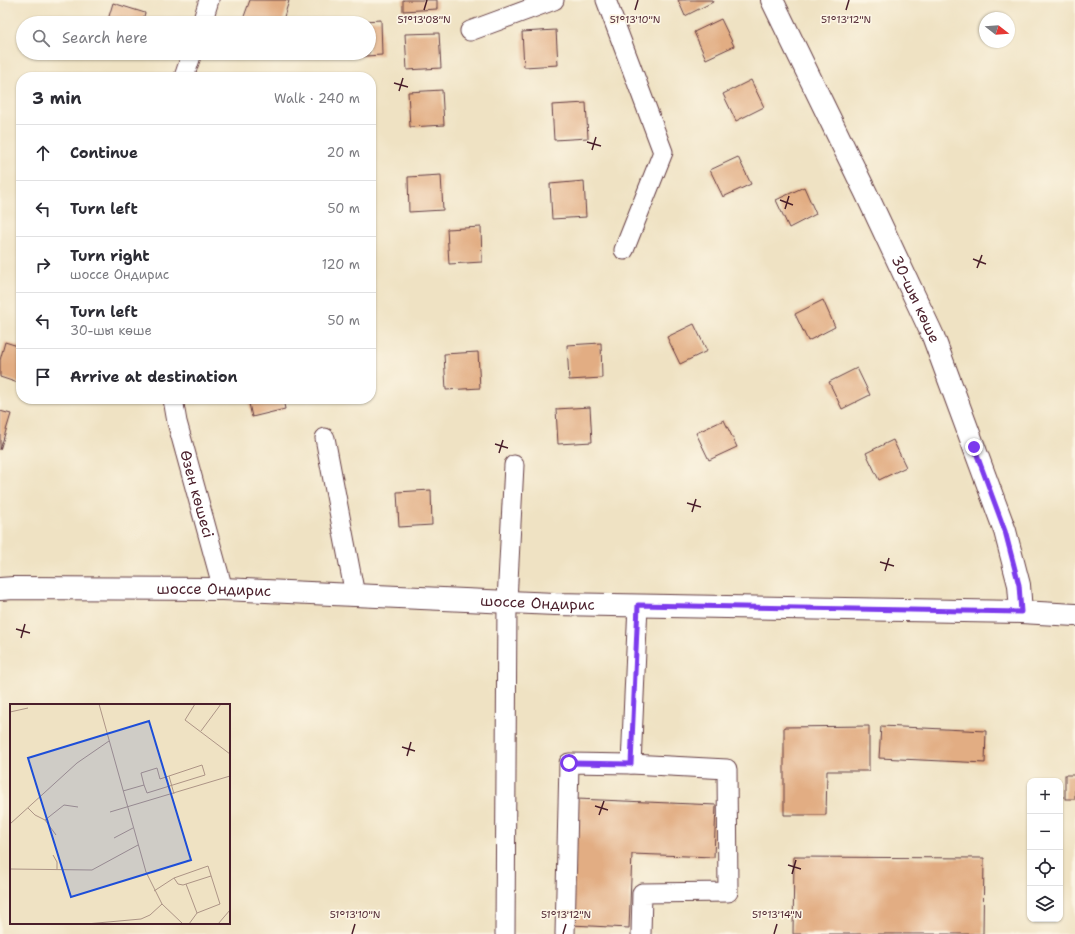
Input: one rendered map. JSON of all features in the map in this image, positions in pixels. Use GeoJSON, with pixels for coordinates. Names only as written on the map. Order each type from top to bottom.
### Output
{"type":"FeatureCollection","features":[{"type":"Feature","properties":{"kind":"main road","name":"30-шы көше"},"geometry":{"type":"LineString","coordinates":[[772,0],[866,193],[933,336],[1005,531],[1019,585],[1021,612]]}},
{"type":"Feature","properties":{"kind":"main road","name":"шоссе Ондирис"},"geometry":{"type":"LineString","coordinates":[[0,589],[223,589],[638,605],[1021,612],[1075,615]]}},
{"type":"Feature","properties":{"kind":"street"},"geometry":{"type":"LineString","coordinates":[[204,16],[210,0]]}},
{"type":"Feature","properties":{"kind":"street"},"geometry":{"type":"LineString","coordinates":[[470,31],[554,0]]}},
{"type":"Feature","properties":{"kind":"street"},"geometry":{"type":"LineString","coordinates":[[606,0],[663,152],[624,250]]}},
{"type":"Feature","properties":{"kind":"street"},"geometry":{"type":"LineString","coordinates":[[186,72],[190,60]]}},
{"type":"Feature","properties":{"kind":"street","name":"Өзен көшесі"},"geometry":{"type":"LineString","coordinates":[[174,404],[177,422],[223,589]]}},
{"type":"Feature","properties":{"kind":"street"},"geometry":{"type":"LineString","coordinates":[[325,438],[355,595]]}},
{"type":"Feature","properties":{"kind":"street"},"geometry":{"type":"LineString","coordinates":[[505,934],[507,601],[514,465]]}},
{"type":"Feature","properties":{"kind":"street"},"geometry":{"type":"LineString","coordinates":[[631,764],[638,605]]}},
{"type":"Feature","properties":{"kind":"street"},"geometry":{"type":"LineString","coordinates":[[564,934],[569,763],[631,764],[727,769],[728,892],[642,893],[641,934]]}},
{"type":"Feature","properties":{"kind":"building"},"geometry":{"type":"Polygon","coordinates":[[[250,0],[289,1],[284,16],[244,16],[250,0]]]}},
{"type":"Feature","properties":{"kind":"building"},"geometry":{"type":"Polygon","coordinates":[[[403,0],[437,0],[437,9],[403,11],[403,0]]]}},
{"type":"Feature","properties":{"kind":"building"},"geometry":{"type":"Polygon","coordinates":[[[678,0],[712,0],[713,2],[685,16],[678,0]]]}},
{"type":"Feature","properties":{"kind":"building"},"geometry":{"type":"Polygon","coordinates":[[[113,3],[145,13],[144,16],[109,16],[113,3]]]}},
{"type":"Feature","properties":{"kind":"building"},"geometry":{"type":"Polygon","coordinates":[[[721,19],[734,46],[706,59],[694,32],[721,19]]]}},
{"type":"Feature","properties":{"kind":"building"},"geometry":{"type":"Polygon","coordinates":[[[376,20],[381,20],[382,55],[376,55],[376,20]]]}},
{"type":"Feature","properties":{"kind":"building"},"geometry":{"type":"Polygon","coordinates":[[[556,30],[558,65],[524,67],[522,32],[556,30]]]}},
{"type":"Feature","properties":{"kind":"building"},"geometry":{"type":"Polygon","coordinates":[[[439,33],[441,68],[407,70],[405,34],[439,33]]]}},
{"type":"Feature","properties":{"kind":"building"},"geometry":{"type":"Polygon","coordinates":[[[751,80],[764,107],[736,121],[723,94],[751,80]]]}},
{"type":"Feature","properties":{"kind":"building"},"geometry":{"type":"Polygon","coordinates":[[[442,90],[444,125],[410,127],[408,92],[442,90]]]}},
{"type":"Feature","properties":{"kind":"building"},"geometry":{"type":"Polygon","coordinates":[[[586,103],[588,138],[554,140],[552,105],[586,103]]]}},
{"type":"Feature","properties":{"kind":"building"},"geometry":{"type":"Polygon","coordinates":[[[738,157],[751,184],[723,197],[710,170],[738,157]]]}},
{"type":"Feature","properties":{"kind":"building"},"geometry":{"type":"Polygon","coordinates":[[[441,175],[443,210],[409,212],[408,177],[441,175]]]}},
{"type":"Feature","properties":{"kind":"building"},"geometry":{"type":"Polygon","coordinates":[[[584,181],[586,217],[552,219],[550,184],[584,181]]]}},
{"type":"Feature","properties":{"kind":"building"},"geometry":{"type":"Polygon","coordinates":[[[804,187],[816,214],[789,228],[776,200],[804,187]]]}},
{"type":"Feature","properties":{"kind":"building"},"geometry":{"type":"Polygon","coordinates":[[[481,227],[482,262],[449,264],[447,229],[481,227]]]}},
{"type":"Feature","properties":{"kind":"building"},"geometry":{"type":"Polygon","coordinates":[[[823,300],[835,327],[808,341],[795,314],[823,300]]]}},
{"type":"Feature","properties":{"kind":"building"},"geometry":{"type":"Polygon","coordinates":[[[694,324],[707,351],[680,364],[667,337],[694,324]]]}},
{"type":"Feature","properties":{"kind":"building"},"geometry":{"type":"Polygon","coordinates":[[[5,342],[16,345],[16,382],[0,377],[0,360],[5,342]]]}},
{"type":"Feature","properties":{"kind":"building"},"geometry":{"type":"Polygon","coordinates":[[[601,343],[602,378],[569,380],[567,345],[601,343]]]}},
{"type":"Feature","properties":{"kind":"building"},"geometry":{"type":"Polygon","coordinates":[[[478,352],[480,388],[446,390],[444,354],[478,352]]]}},
{"type":"Feature","properties":{"kind":"building"},"geometry":{"type":"Polygon","coordinates":[[[857,368],[870,395],[842,409],[829,382],[857,368]]]}},
{"type":"Feature","properties":{"kind":"building"},"geometry":{"type":"Polygon","coordinates":[[[249,404],[284,404],[285,409],[252,417],[249,404]]]}},
{"type":"Feature","properties":{"kind":"building"},"geometry":{"type":"Polygon","coordinates":[[[590,407],[592,442],[558,444],[556,409],[590,407]]]}},
{"type":"Feature","properties":{"kind":"building"},"geometry":{"type":"Polygon","coordinates":[[[0,411],[11,414],[0,450],[0,411]]]}},
{"type":"Feature","properties":{"kind":"building"},"geometry":{"type":"Polygon","coordinates":[[[724,420],[737,447],[709,460],[696,433],[724,420]]]}},
{"type":"Feature","properties":{"kind":"building"},"geometry":{"type":"Polygon","coordinates":[[[893,440],[906,467],[879,480],[866,453],[893,440]]]}},
{"type":"Feature","properties":{"kind":"building"},"geometry":{"type":"Polygon","coordinates":[[[431,490],[432,525],[399,527],[397,492],[431,490]]]}},
{"type":"Feature","properties":{"kind":"building"},"geometry":{"type":"Polygon","coordinates":[[[869,726],[869,771],[827,771],[826,815],[784,815],[784,727],[869,726]]]}},
{"type":"Feature","properties":{"kind":"building"},"geometry":{"type":"Polygon","coordinates":[[[881,726],[986,731],[985,763],[879,758],[881,726]]]}},
{"type":"Feature","properties":{"kind":"building"},"geometry":{"type":"Polygon","coordinates":[[[1065,775],[1075,775],[1075,799],[1065,799],[1065,775]]]}},
{"type":"Feature","properties":{"kind":"building"},"geometry":{"type":"Polygon","coordinates":[[[577,799],[716,805],[714,857],[632,854],[629,928],[572,925],[577,799]]]}},
{"type":"Feature","properties":{"kind":"building"},"geometry":{"type":"Polygon","coordinates":[[[794,857],[984,858],[983,934],[793,934],[794,857]]]}},
{"type":"Feature","properties":{"kind":"route"},"geometry":{"type":"LineString","coordinates":[[569,763],[631,764],[638,605],[1021,612],[1019,585],[1005,531],[974,447]]}}]}
